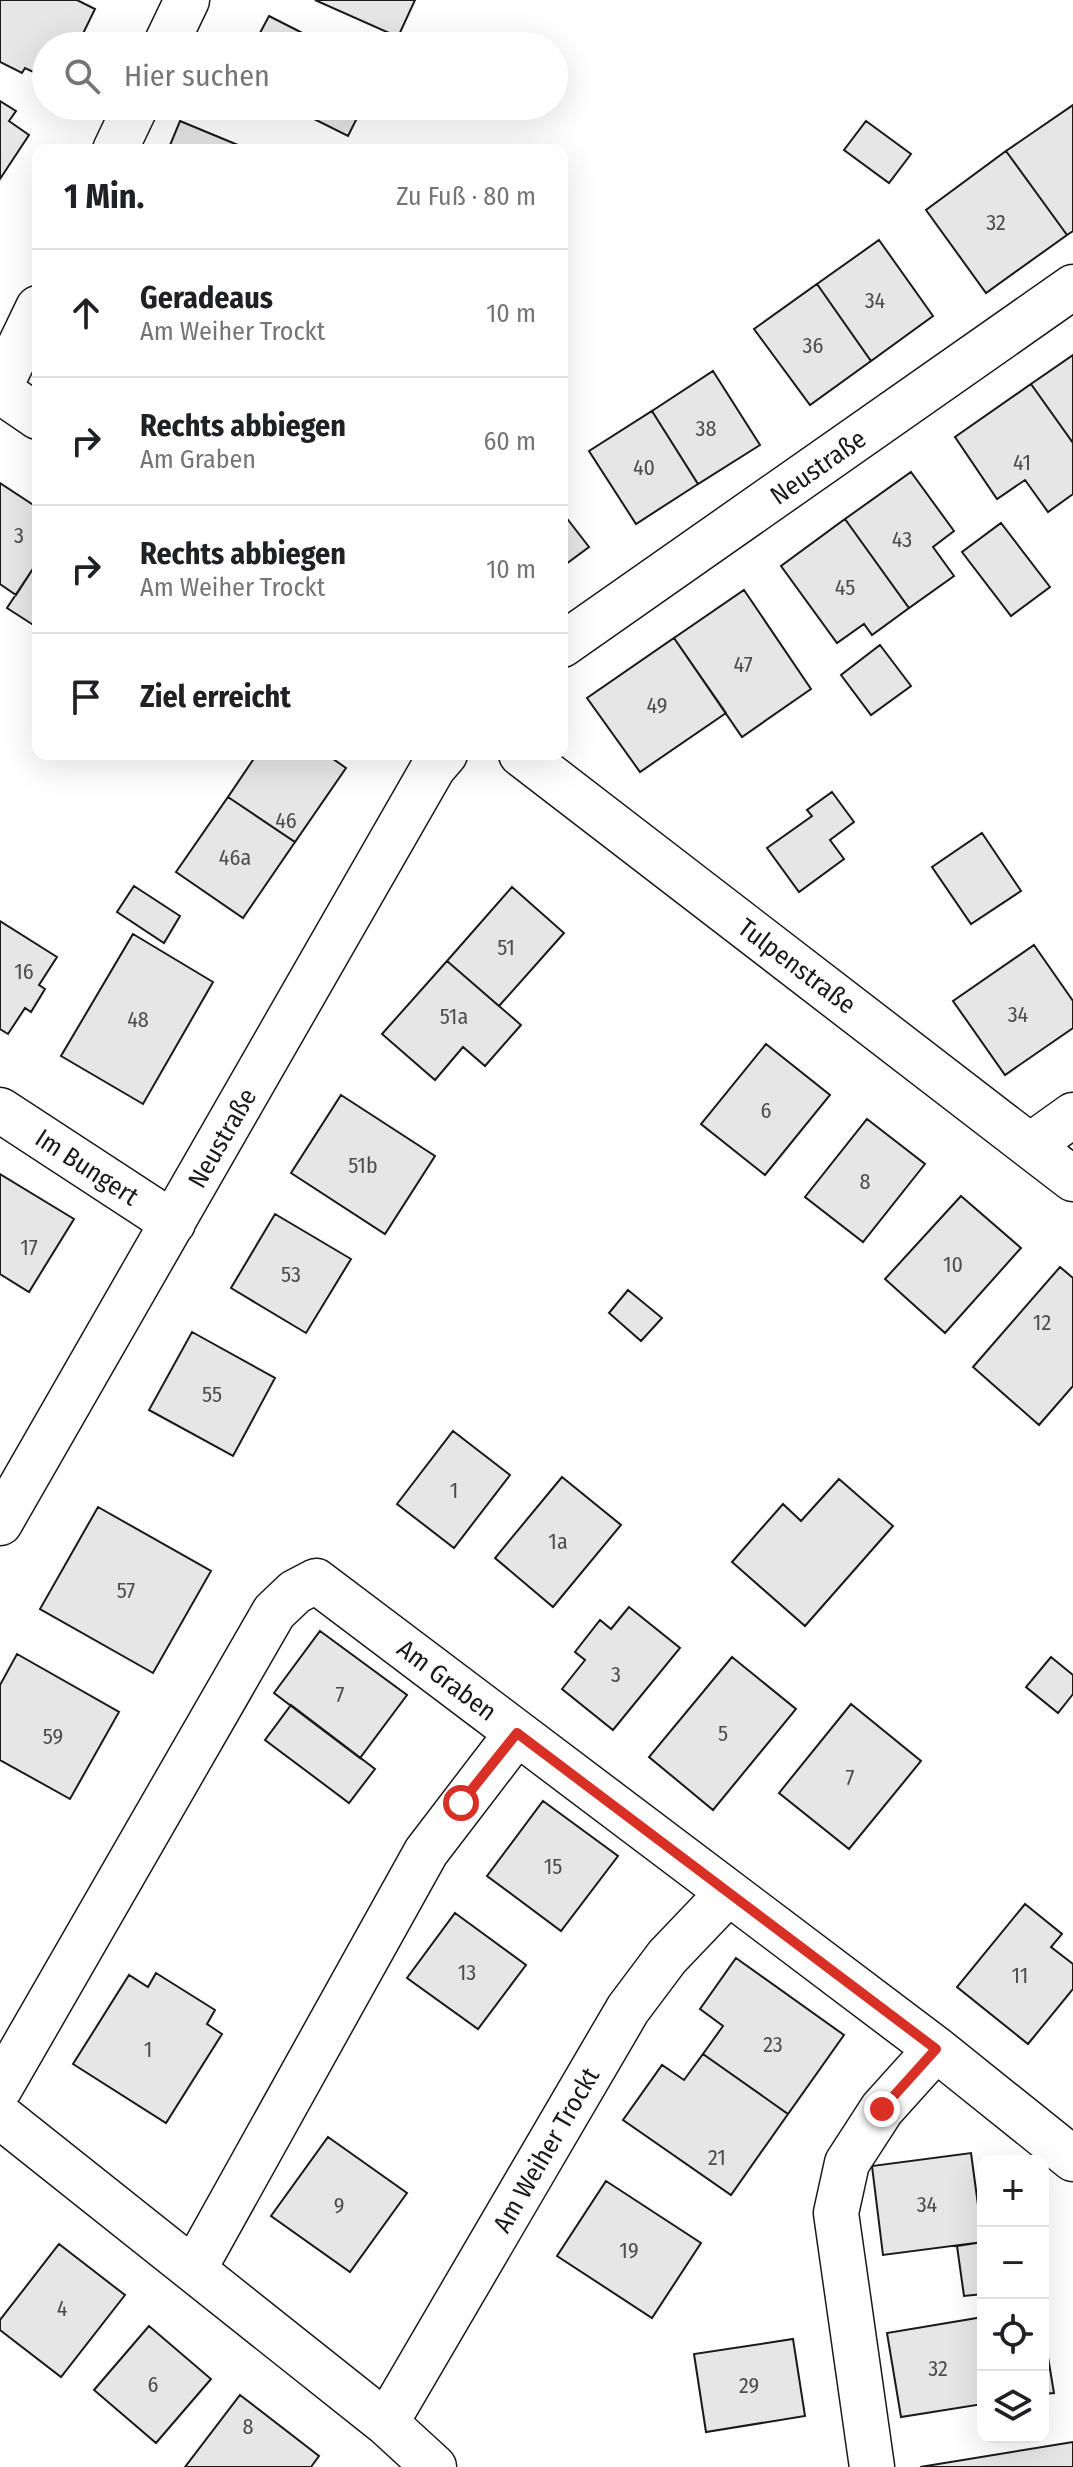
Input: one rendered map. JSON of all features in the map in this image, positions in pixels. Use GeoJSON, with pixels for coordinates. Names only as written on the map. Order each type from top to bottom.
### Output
{"type":"FeatureCollection","features":[{"type":"Feature","properties":{"kind":"street"},"geometry":{"type":"LineString","coordinates":[[172,32],[187,0]]}},
{"type":"Feature","properties":{"kind":"street"},"geometry":{"type":"LineString","coordinates":[[118,144],[129,120]]}},
{"type":"Feature","properties":{"kind":"street","name":"Neustraße"},"geometry":{"type":"LineString","coordinates":[[568,641],[1073,287]]}},
{"type":"Feature","properties":{"kind":"street"},"geometry":{"type":"LineString","coordinates":[[32,321],[0,389],[32,413]]}},
{"type":"Feature","properties":{"kind":"street","name":"Neustraße"},"geometry":{"type":"LineString","coordinates":[[0,1523],[440,760]]}},
{"type":"Feature","properties":{"kind":"street","name":"Tulpenstraße"},"geometry":{"type":"LineString","coordinates":[[529,760],[1073,1179]]}},
{"type":"Feature","properties":{"kind":"street","name":"Im Bungert"},"geometry":{"type":"LineString","coordinates":[[0,1110],[173,1223]]}},
{"type":"Feature","properties":{"kind":"street"},"geometry":{"type":"LineString","coordinates":[[1031,1145],[1073,1115]]}},
{"type":"Feature","properties":{"kind":"street","name":"Am Graben"},"geometry":{"type":"LineString","coordinates":[[0,2088],[274,1612],[295,1592],[316,1581],[936,2049],[1073,2159]]}},
{"type":"Feature","properties":{"kind":"street"},"geometry":{"type":"LineString","coordinates":[[194,2269],[426,1852],[517,1733]]}},
{"type":"Feature","properties":{"kind":"street","name":"Am Weiher Trockt"},"geometry":{"type":"LineString","coordinates":[[386,2423],[628,2009],[667,1957],[728,1893]]}},
{"type":"Feature","properties":{"kind":"street"},"geometry":{"type":"LineString","coordinates":[[872,2467],[836,2213],[847,2163],[882,2109],[936,2049]]}},
{"type":"Feature","properties":{"kind":"street"},"geometry":{"type":"LineString","coordinates":[[0,2116],[386,2423],[434,2467]]}},
{"type":"Feature","properties":{"kind":"building"},"geometry":{"type":"Polygon","coordinates":[[[0,0],[77,0],[95,9],[84,32],[32,32],[32,71],[25,68],[22,73],[0,62],[0,0]]]}},
{"type":"Feature","properties":{"kind":"building"},"geometry":{"type":"Polygon","coordinates":[[[315,0],[415,0],[400,32],[387,32],[315,0]]]}},
{"type":"Feature","properties":{"kind":"building"},"geometry":{"type":"Polygon","coordinates":[[[269,16],[300,32],[260,32],[269,16]]]}},
{"type":"Feature","properties":{"kind":"building"},"geometry":{"type":"Polygon","coordinates":[[[0,101],[16,111],[9,121],[29,135],[0,179],[0,101]]]}},
{"type":"Feature","properties":{"kind":"building"},"geometry":{"type":"Polygon","coordinates":[[[1073,105],[1073,231],[1067,235],[1006,151],[1073,105]]]}},
{"type":"Feature","properties":{"kind":"building"},"geometry":{"type":"Polygon","coordinates":[[[316,120],[356,120],[348,136],[316,120]]]}},
{"type":"Feature","properties":{"kind":"building"},"geometry":{"type":"Polygon","coordinates":[[[180,121],[236,144],[170,144],[180,121]]]}},
{"type":"Feature","properties":{"kind":"building"},"geometry":{"type":"Polygon","coordinates":[[[866,121],[911,154],[889,183],[844,150],[866,121]]]}},
{"type":"Feature","properties":{"kind":"building"},"geometry":{"type":"Polygon","coordinates":[[[1006,151],[1067,235],[986,293],[926,210],[1006,151]]]}},
{"type":"Feature","properties":{"kind":"building"},"geometry":{"type":"Polygon","coordinates":[[[879,240],[933,316],[871,361],[817,284],[879,240]]]}},
{"type":"Feature","properties":{"kind":"building"},"geometry":{"type":"Polygon","coordinates":[[[817,284],[871,361],[810,405],[754,329],[817,284]]]}},
{"type":"Feature","properties":{"kind":"building"},"geometry":{"type":"Polygon","coordinates":[[[1073,355],[1073,443],[1031,384],[1073,355]]]}},
{"type":"Feature","properties":{"kind":"building"},"geometry":{"type":"Polygon","coordinates":[[[713,371],[760,445],[698,484],[652,411],[713,371]]]}},
{"type":"Feature","properties":{"kind":"building"},"geometry":{"type":"Polygon","coordinates":[[[1031,384],[1073,443],[1073,494],[1048,512],[1025,480],[997,499],[955,437],[1031,384]]]}},
{"type":"Feature","properties":{"kind":"building"},"geometry":{"type":"Polygon","coordinates":[[[652,411],[698,484],[636,524],[589,451],[652,411]]]}},
{"type":"Feature","properties":{"kind":"building"},"geometry":{"type":"Polygon","coordinates":[[[911,472],[954,531],[933,547],[954,576],[909,608],[845,519],[911,472]]]}},
{"type":"Feature","properties":{"kind":"building"},"geometry":{"type":"Polygon","coordinates":[[[0,483],[32,504],[32,570],[16,595],[0,584],[0,483]]]}},
{"type":"Feature","properties":{"kind":"building"},"geometry":{"type":"Polygon","coordinates":[[[845,519],[909,608],[872,635],[864,624],[837,643],[781,566],[845,519]]]}},
{"type":"Feature","properties":{"kind":"building"},"geometry":{"type":"Polygon","coordinates":[[[568,520],[589,547],[568,563],[568,520]]]}},
{"type":"Feature","properties":{"kind":"building"},"geometry":{"type":"Polygon","coordinates":[[[1001,523],[1050,587],[1011,616],[962,552],[1001,523]]]}},
{"type":"Feature","properties":{"kind":"building"},"geometry":{"type":"Polygon","coordinates":[[[32,570],[32,624],[7,608],[32,570]]]}},
{"type":"Feature","properties":{"kind":"building"},"geometry":{"type":"Polygon","coordinates":[[[744,590],[811,689],[742,737],[674,638],[744,590]]]}},
{"type":"Feature","properties":{"kind":"building"},"geometry":{"type":"Polygon","coordinates":[[[674,638],[726,713],[640,772],[587,698],[674,638]]]}},
{"type":"Feature","properties":{"kind":"building"},"geometry":{"type":"Polygon","coordinates":[[[880,645],[911,686],[871,715],[841,675],[880,645]]]}},
{"type":"Feature","properties":{"kind":"building"},"geometry":{"type":"Polygon","coordinates":[[[253,760],[335,760],[346,768],[295,842],[228,797],[253,760]]]}},
{"type":"Feature","properties":{"kind":"building"},"geometry":{"type":"Polygon","coordinates":[[[832,792],[854,822],[830,840],[844,859],[799,892],[767,848],[812,816],[807,810],[832,792]]]}},
{"type":"Feature","properties":{"kind":"building"},"geometry":{"type":"Polygon","coordinates":[[[228,797],[295,842],[243,918],[176,872],[228,797]]]}},
{"type":"Feature","properties":{"kind":"building"},"geometry":{"type":"Polygon","coordinates":[[[982,833],[1021,891],[971,924],[932,867],[982,833]]]}},
{"type":"Feature","properties":{"kind":"building"},"geometry":{"type":"Polygon","coordinates":[[[134,886],[180,916],[164,943],[117,912],[134,886]]]}},
{"type":"Feature","properties":{"kind":"building"},"geometry":{"type":"Polygon","coordinates":[[[512,887],[564,933],[499,1006],[447,961],[512,887]]]}},
{"type":"Feature","properties":{"kind":"building"},"geometry":{"type":"Polygon","coordinates":[[[0,921],[57,957],[39,985],[45,989],[31,1012],[25,1008],[8,1034],[0,1029],[0,921]]]}},
{"type":"Feature","properties":{"kind":"building"},"geometry":{"type":"Polygon","coordinates":[[[133,934],[213,982],[143,1104],[61,1056],[133,934]]]}},
{"type":"Feature","properties":{"kind":"building"},"geometry":{"type":"Polygon","coordinates":[[[1034,945],[1073,1001],[1073,1028],[1005,1075],[953,1001],[1034,945]]]}},
{"type":"Feature","properties":{"kind":"building"},"geometry":{"type":"Polygon","coordinates":[[[447,961],[521,1025],[485,1066],[463,1047],[435,1080],[382,1034],[447,961]]]}},
{"type":"Feature","properties":{"kind":"building"},"geometry":{"type":"Polygon","coordinates":[[[766,1044],[830,1095],[765,1175],[701,1124],[766,1044]]]}},
{"type":"Feature","properties":{"kind":"building"},"geometry":{"type":"Polygon","coordinates":[[[341,1095],[435,1156],[385,1234],[291,1173],[341,1095]]]}},
{"type":"Feature","properties":{"kind":"building"},"geometry":{"type":"Polygon","coordinates":[[[867,1119],[925,1164],[863,1242],[805,1197],[867,1119]]]}},
{"type":"Feature","properties":{"kind":"building"},"geometry":{"type":"Polygon","coordinates":[[[0,1174],[74,1219],[29,1292],[0,1274],[0,1174]]]}},
{"type":"Feature","properties":{"kind":"building"},"geometry":{"type":"Polygon","coordinates":[[[961,1196],[1021,1248],[945,1333],[885,1279],[961,1196]]]}},
{"type":"Feature","properties":{"kind":"building"},"geometry":{"type":"Polygon","coordinates":[[[275,1214],[351,1259],[306,1333],[231,1288],[275,1214]]]}},
{"type":"Feature","properties":{"kind":"building"},"geometry":{"type":"Polygon","coordinates":[[[1060,1267],[1073,1278],[1073,1386],[1039,1425],[973,1367],[1060,1267]]]}},
{"type":"Feature","properties":{"kind":"building"},"geometry":{"type":"Polygon","coordinates":[[[628,1290],[662,1318],[641,1341],[609,1313],[628,1290]]]}},
{"type":"Feature","properties":{"kind":"building"},"geometry":{"type":"Polygon","coordinates":[[[192,1332],[275,1378],[233,1456],[149,1410],[192,1332]]]}},
{"type":"Feature","properties":{"kind":"building"},"geometry":{"type":"Polygon","coordinates":[[[453,1431],[510,1475],[454,1548],[397,1504],[453,1431]]]}},
{"type":"Feature","properties":{"kind":"building"},"geometry":{"type":"Polygon","coordinates":[[[562,1477],[621,1525],[553,1607],[495,1558],[562,1477]]]}},
{"type":"Feature","properties":{"kind":"building"},"geometry":{"type":"Polygon","coordinates":[[[839,1479],[893,1526],[805,1626],[732,1562],[783,1504],[801,1521],[839,1479]]]}},
{"type":"Feature","properties":{"kind":"building"},"geometry":{"type":"Polygon","coordinates":[[[98,1507],[211,1571],[153,1673],[40,1609],[98,1507]]]}},
{"type":"Feature","properties":{"kind":"building"},"geometry":{"type":"Polygon","coordinates":[[[629,1607],[680,1648],[613,1730],[562,1689],[585,1660],[575,1652],[600,1620],[611,1629],[629,1607]]]}},
{"type":"Feature","properties":{"kind":"building"},"geometry":{"type":"Polygon","coordinates":[[[320,1631],[407,1695],[360,1758],[274,1693],[320,1631]]]}},
{"type":"Feature","properties":{"kind":"building"},"geometry":{"type":"Polygon","coordinates":[[[17,1654],[119,1712],[70,1799],[0,1760],[0,1685],[17,1654]]]}},
{"type":"Feature","properties":{"kind":"building"},"geometry":{"type":"Polygon","coordinates":[[[732,1657],[796,1709],[713,1810],[649,1757],[732,1657]]]}},
{"type":"Feature","properties":{"kind":"building"},"geometry":{"type":"Polygon","coordinates":[[[1051,1657],[1073,1675],[1073,1694],[1058,1713],[1026,1687],[1051,1657]]]}},
{"type":"Feature","properties":{"kind":"building"},"geometry":{"type":"Polygon","coordinates":[[[851,1704],[921,1761],[849,1849],[779,1793],[851,1704]]]}},
{"type":"Feature","properties":{"kind":"building"},"geometry":{"type":"Polygon","coordinates":[[[291,1705],[375,1769],[349,1803],[265,1740],[291,1705]]]}},
{"type":"Feature","properties":{"kind":"building"},"geometry":{"type":"Polygon","coordinates":[[[543,1801],[618,1856],[561,1931],[487,1876],[543,1801]]]}},
{"type":"Feature","properties":{"kind":"building"},"geometry":{"type":"Polygon","coordinates":[[[1025,1904],[1062,1934],[1051,1947],[1073,1964],[1073,1989],[1028,2044],[957,1987],[1025,1904]]]}},
{"type":"Feature","properties":{"kind":"building"},"geometry":{"type":"Polygon","coordinates":[[[455,1913],[526,1965],[478,2029],[407,1978],[455,1913]]]}},
{"type":"Feature","properties":{"kind":"building"},"geometry":{"type":"Polygon","coordinates":[[[736,1958],[844,2035],[788,2114],[703,2054],[723,2026],[700,2009],[736,1958]]]}},
{"type":"Feature","properties":{"kind":"building"},"geometry":{"type":"Polygon","coordinates":[[[156,1973],[215,2010],[207,2024],[222,2034],[166,2123],[73,2064],[129,1975],[148,1987],[156,1973]]]}},
{"type":"Feature","properties":{"kind":"building"},"geometry":{"type":"Polygon","coordinates":[[[703,2054],[788,2114],[731,2195],[623,2120],[662,2065],[684,2080],[703,2054]]]}},
{"type":"Feature","properties":{"kind":"building"},"geometry":{"type":"Polygon","coordinates":[[[328,2137],[407,2193],[350,2272],[271,2216],[328,2137]]]}},
{"type":"Feature","properties":{"kind":"building"},"geometry":{"type":"Polygon","coordinates":[[[971,2153],[977,2198],[977,2243],[883,2255],[872,2166],[971,2153]]]}},
{"type":"Feature","properties":{"kind":"building"},"geometry":{"type":"Polygon","coordinates":[[[606,2181],[701,2243],[652,2318],[557,2256],[606,2181]]]}},
{"type":"Feature","properties":{"kind":"building"},"geometry":{"type":"Polygon","coordinates":[[[977,2243],[977,2295],[964,2296],[957,2246],[977,2243]]]}},
{"type":"Feature","properties":{"kind":"building"},"geometry":{"type":"Polygon","coordinates":[[[59,2244],[125,2295],[61,2377],[0,2330],[0,2320],[59,2244]]]}},
{"type":"Feature","properties":{"kind":"building"},"geometry":{"type":"Polygon","coordinates":[[[977,2318],[977,2405],[901,2417],[887,2333],[977,2318]]]}},
{"type":"Feature","properties":{"kind":"building"},"geometry":{"type":"Polygon","coordinates":[[[149,2326],[211,2379],[156,2443],[94,2390],[149,2326]]]}},
{"type":"Feature","properties":{"kind":"building"},"geometry":{"type":"Polygon","coordinates":[[[793,2339],[805,2416],[706,2432],[694,2354],[793,2339]]]}},
{"type":"Feature","properties":{"kind":"building"},"geometry":{"type":"Polygon","coordinates":[[[1049,2363],[1054,2393],[1049,2393],[1049,2363]]]}},
{"type":"Feature","properties":{"kind":"building"},"geometry":{"type":"Polygon","coordinates":[[[240,2395],[319,2456],[311,2467],[185,2467],[240,2395]]]}},
{"type":"Feature","properties":{"kind":"building"},"geometry":{"type":"Polygon","coordinates":[[[1073,2442],[1073,2467],[920,2467],[1073,2442]]]}},
{"type":"Feature","properties":{"kind":"route"},"geometry":{"type":"LineString","coordinates":[[461,1803],[517,1733],[936,2049],[882,2109]]}}]}
